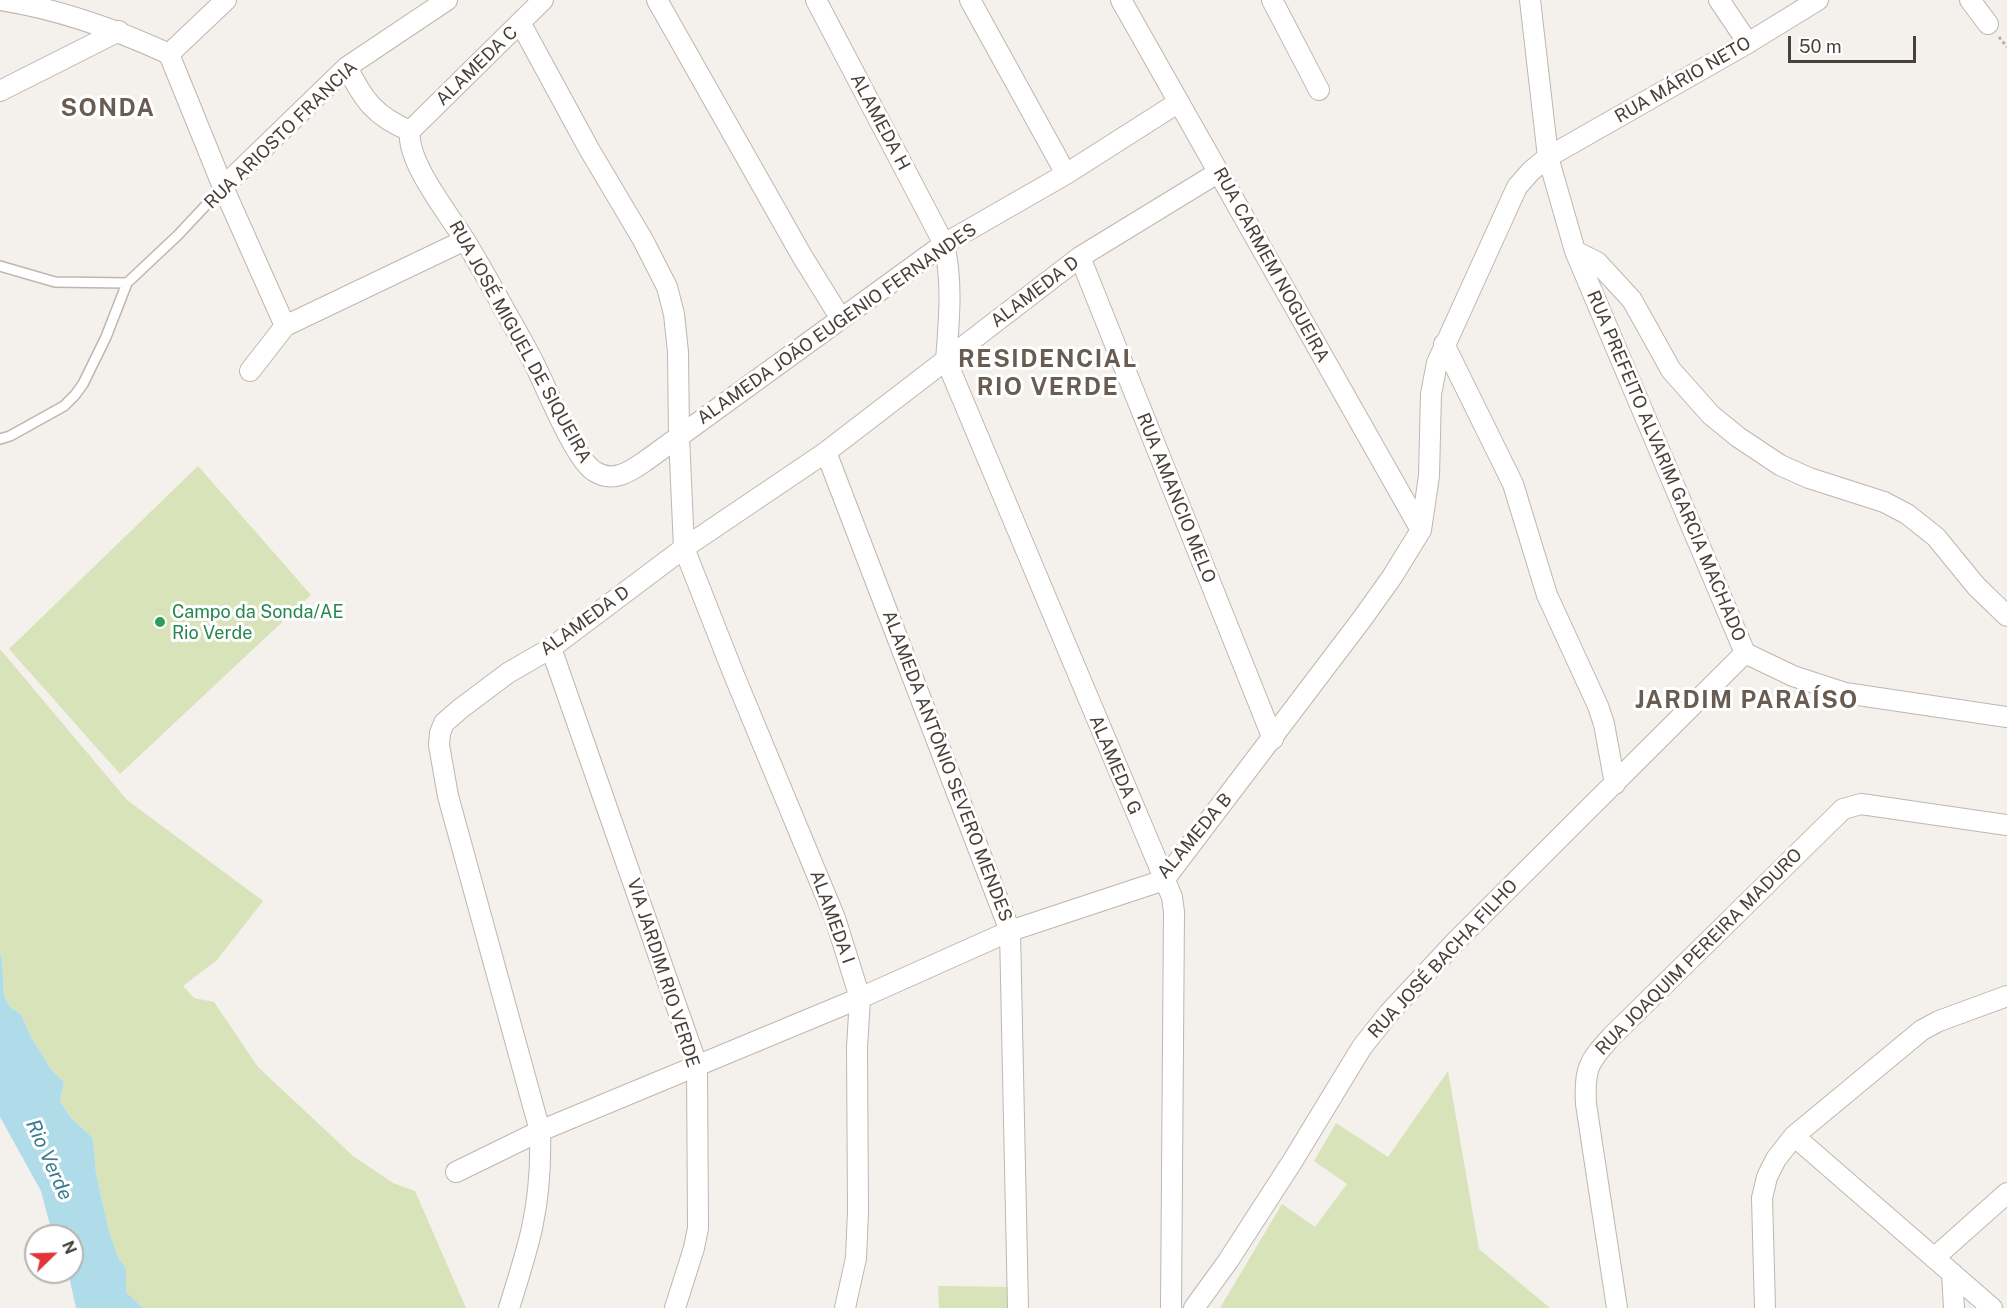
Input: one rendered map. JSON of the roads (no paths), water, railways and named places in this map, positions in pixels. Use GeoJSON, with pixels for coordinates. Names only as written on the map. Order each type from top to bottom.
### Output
{"type":"FeatureCollection","features":[{"type":"Feature","properties":{"kind":"street"},"geometry":{"type":"LineString","coordinates":[[0,0],[22,2],[119,31],[169,54],[224,188],[285,326]]}},
{"type":"Feature","properties":{"kind":"street"},"geometry":{"type":"LineString","coordinates":[[169,54],[225,0]]}},
{"type":"Feature","properties":{"kind":"street","name":"RUA ARIOSTO FRANCIA"},"geometry":{"type":"LineString","coordinates":[[224,188],[347,68],[447,0]]}},
{"type":"Feature","properties":{"kind":"street","name":"ALAMEDA C"},"geometry":{"type":"LineString","coordinates":[[410,131],[543,0]]}},
{"type":"Feature","properties":{"kind":"street"},"geometry":{"type":"LineString","coordinates":[[657,0],[802,256],[841,319]]}},
{"type":"Feature","properties":{"kind":"street","name":"ALAMEDA H"},"geometry":{"type":"LineString","coordinates":[[816,0],[944,244]]}},
{"type":"Feature","properties":{"kind":"street"},"geometry":{"type":"LineString","coordinates":[[970,0],[1066,174]]}},
{"type":"Feature","properties":{"kind":"street","name":"RUA CARMEM NOGUEIRA"},"geometry":{"type":"LineString","coordinates":[[1121,0],[1421,530]]}},
{"type":"Feature","properties":{"kind":"street"},"geometry":{"type":"LineString","coordinates":[[1272,0],[1319,90]]}},
{"type":"Feature","properties":{"kind":"street","name":"RUA PREFEITO ALVARIM GARCIA MACHADO"},"geometry":{"type":"LineString","coordinates":[[1530,0],[1548,157],[1575,251],[1745,653],[1793,676],[1845,693],[2007,717]]}},
{"type":"Feature","properties":{"kind":"street"},"geometry":{"type":"LineString","coordinates":[[1719,0],[1748,43]]}},
{"type":"Feature","properties":{"kind":"street","name":"RUA MÁRIO NETO"},"geometry":{"type":"LineString","coordinates":[[1421,530],[1429,476],[1431,394],[1434,371],[1444,344],[1517,187],[1548,157],[1748,43],[1818,0]]}},
{"type":"Feature","properties":{"kind":"street"},"geometry":{"type":"LineString","coordinates":[[1970,0],[1988,24]]}},
{"type":"Feature","properties":{"kind":"street","name":"ALAMEDA I"},"geometry":{"type":"LineString","coordinates":[[520,24],[643,240],[667,287],[674,314],[678,352],[684,548],[835,918],[860,998],[857,1047],[856,1258],[845,1308]]}},
{"type":"Feature","properties":{"kind":"street"},"geometry":{"type":"LineString","coordinates":[[0,92],[119,31]]}},
{"type":"Feature","properties":{"kind":"street"},"geometry":{"type":"LineString","coordinates":[[347,68],[370,106],[386,119],[410,131]]}},
{"type":"Feature","properties":{"kind":"street","name":"ALAMEDA JOÃO EUGENIO FERNANDES"},"geometry":{"type":"LineString","coordinates":[[644,462],[944,244],[1066,174],[1179,102]]}},
{"type":"Feature","properties":{"kind":"street","name":"RUA JOSÉ MIGUEL DE SIQUEIRA"},"geometry":{"type":"LineString","coordinates":[[410,131],[410,146],[429,186],[465,240],[533,362],[583,461],[595,472],[608,477],[628,473],[644,462]]}},
{"type":"Feature","properties":{"kind":"street","name":"ALAMEDA D"},"geometry":{"type":"LineString","coordinates":[[509,1308],[536,1209],[540,1131],[448,796],[439,746],[442,728],[453,715],[508,673],[551,648],[684,548],[826,452],[1080,257],[1219,172]]}},
{"type":"Feature","properties":{"kind":"street"},"geometry":{"type":"LineString","coordinates":[[250,372],[285,326],[465,240]]}},
{"type":"Feature","properties":{"kind":"street","name":"ALAMEDA G"},"geometry":{"type":"LineString","coordinates":[[944,244],[950,268],[946,360],[1171,893],[1174,912],[1171,1308]]}},
{"type":"Feature","properties":{"kind":"street"},"geometry":{"type":"LineString","coordinates":[[1575,251],[1597,262],[1632,300],[1671,370],[1711,415],[1747,444],[1780,465],[1809,478],[1884,502],[1907,514],[1936,537],[1976,586],[2007,616]]}},
{"type":"Feature","properties":{"kind":"street","name":"RUA AMANCIO MELO"},"geometry":{"type":"LineString","coordinates":[[1080,257],[1273,739]]}},
{"type":"Feature","properties":{"kind":"street"},"geometry":{"type":"LineString","coordinates":[[1444,344],[1513,484],[1547,595],[1598,706],[1604,724],[1615,784]]}},
{"type":"Feature","properties":{"kind":"street","name":"ALAMEDA ANTÔNIO SEVERO MENDES"},"geometry":{"type":"LineString","coordinates":[[826,452],[1010,931],[1018,1308]]}},
{"type":"Feature","properties":{"kind":"street","name":"ALAMEDA B"},"geometry":{"type":"LineString","coordinates":[[456,1172],[540,1131],[860,998],[1010,931],[1164,880],[1362,620],[1421,530]]}},
{"type":"Feature","properties":{"kind":"street","name":"VIA JARDIM RIO VERDE"},"geometry":{"type":"LineString","coordinates":[[551,648],[697,1065],[698,1228],[675,1308]]}},
{"type":"Feature","properties":{"kind":"street","name":"RUA JOSÉ BACHA FILHO"},"geometry":{"type":"LineString","coordinates":[[1194,1308],[1280,1182],[1362,1047],[1389,1013],[1456,941],[1745,653]]}},
{"type":"Feature","properties":{"kind":"street","name":"RUA JOAQUIM PEREIRA MADURO"},"geometry":{"type":"LineString","coordinates":[[1617,1308],[1586,1104],[1586,1076],[1594,1056],[1843,809],[1861,804],[2007,825]]}},
{"type":"Feature","properties":{"kind":"street"},"geometry":{"type":"LineString","coordinates":[[1765,1308],[1762,1198],[1767,1177],[1776,1159],[1794,1136],[1922,1030],[1939,1021],[2007,996]]}},
{"type":"Feature","properties":{"kind":"street"},"geometry":{"type":"LineString","coordinates":[[1794,1136],[1992,1308]]}},
{"type":"Feature","properties":{"kind":"street"},"geometry":{"type":"LineString","coordinates":[[1934,1258],[2007,1193]]}},
{"type":"Feature","properties":{"kind":"street"},"geometry":{"type":"LineString","coordinates":[[1952,1273],[1954,1308]]}},
{"type":"Feature","properties":{"kind":"lane","name":"RUA ARIOSTO FRANCIA"},"geometry":{"type":"LineString","coordinates":[[127,283],[224,188]]}},
{"type":"Feature","properties":{"kind":"lane"},"geometry":{"type":"LineString","coordinates":[[0,266],[55,282],[127,283],[106,338],[83,384],[75,394],[64,406],[0,440]]}},
{"type":"Feature","properties":{"kind":"water","name":"Rio Verde"},"geometry":{"type":"Polygon","coordinates":[[[0,954],[4,995],[10,1007],[21,1014],[31,1037],[51,1069],[64,1082],[60,1101],[71,1118],[93,1138],[96,1173],[109,1231],[119,1259],[126,1268],[126,1292],[143,1308],[76,1308],[71,1284],[84,1284],[84,1224],[50,1224],[41,1191],[0,1117],[0,954]]]}},
{"type":"Feature","properties":{"kind":"place","name":"Campo da Sonda/AE Rio Verde"},"geometry":{"type":"Point","coordinates":[160,622]}},
{"type":"Feature","properties":{"kind":"district","name":"SONDA"},"geometry":{"type":"Point","coordinates":[108,109]}},
{"type":"Feature","properties":{"kind":"district","name":"RESIDENCIAL RIO VERDE"},"geometry":{"type":"Point","coordinates":[1048,374]}},
{"type":"Feature","properties":{"kind":"district","name":"JARDIM PARAÍSO"},"geometry":{"type":"Point","coordinates":[1747,701]}}]}
